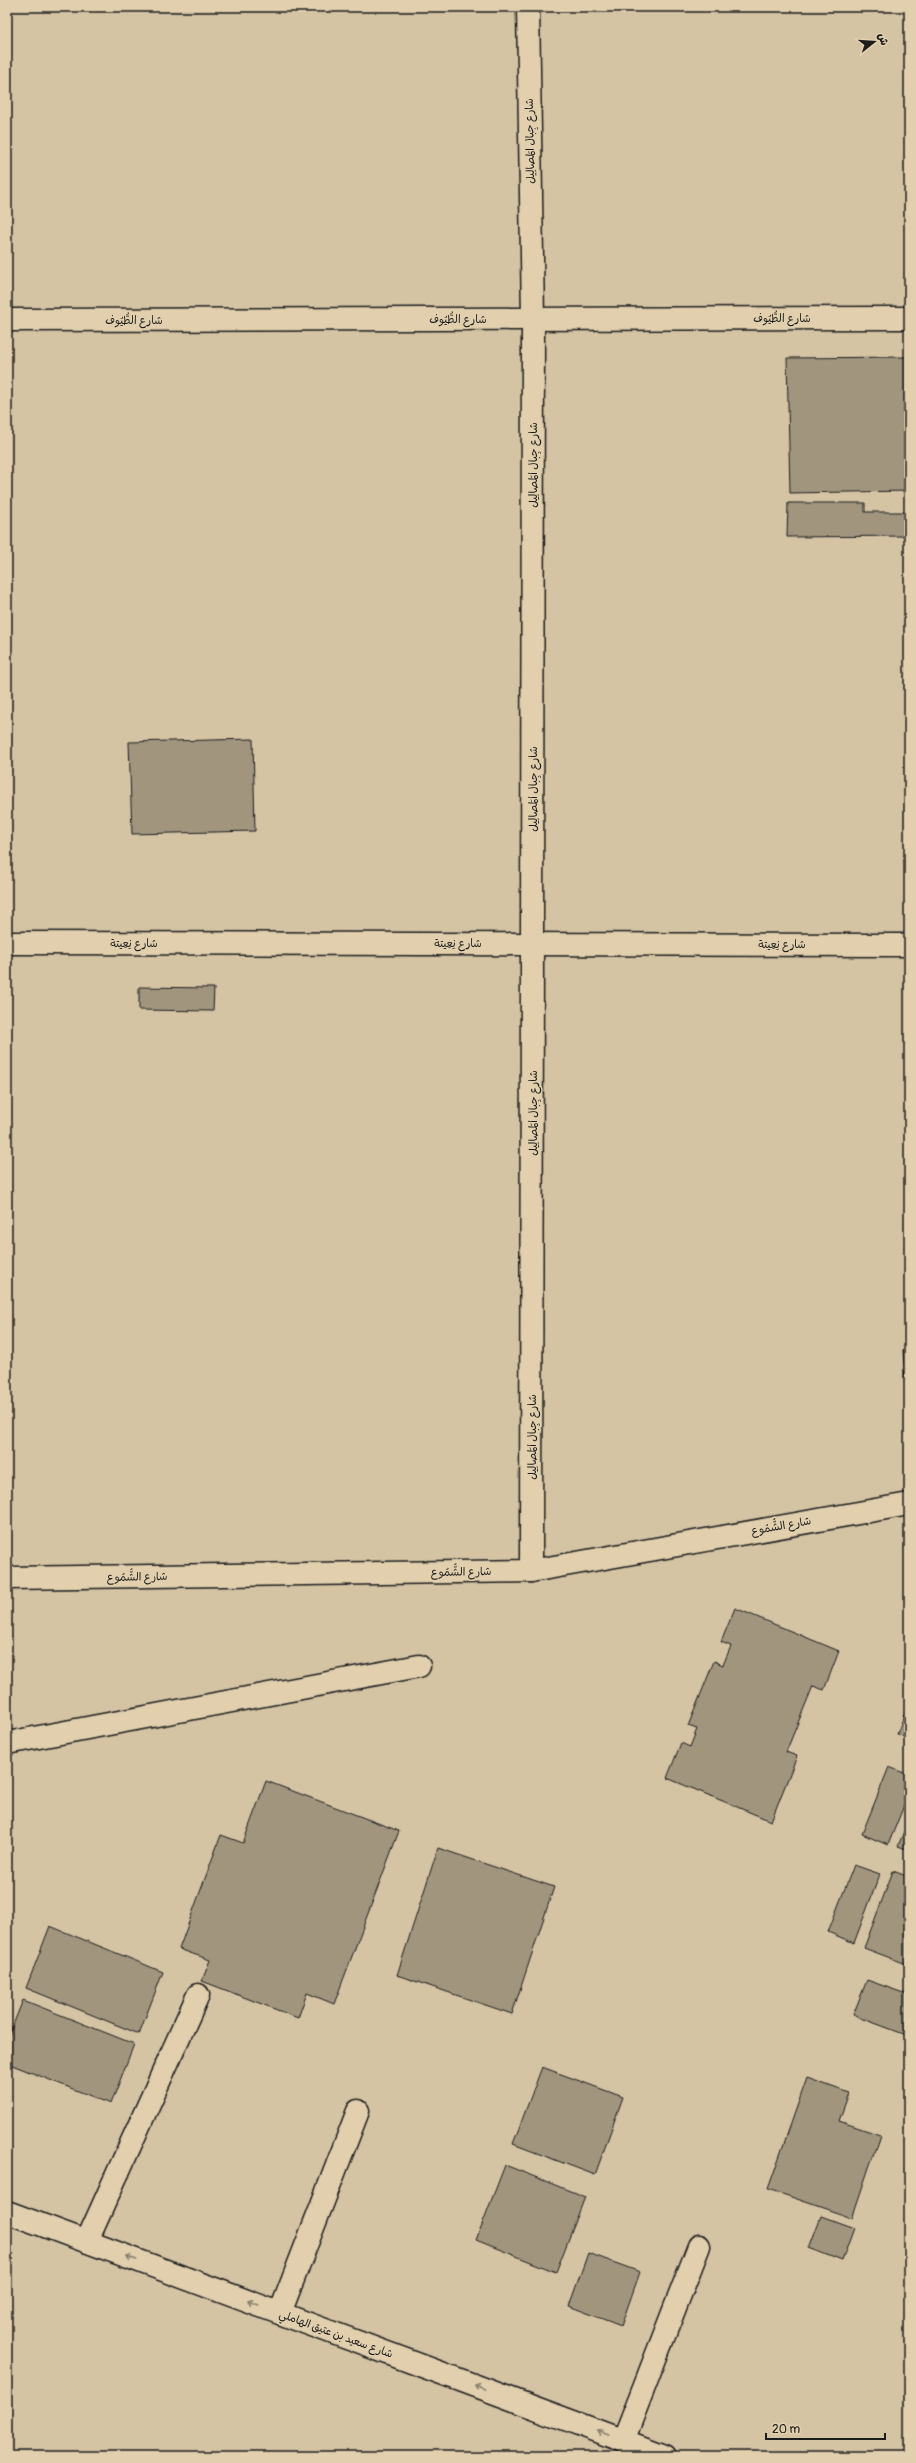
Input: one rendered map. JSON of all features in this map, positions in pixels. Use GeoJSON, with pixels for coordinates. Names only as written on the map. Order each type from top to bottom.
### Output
{"type":"FeatureCollection","features":[{"type":"Feature","properties":{"kind":"street","name":"شارع جِبال المَصالِيل"},"geometry":{"type":"LineString","coordinates":[[528,7],[533,319],[531,1571]]}},
{"type":"Feature","properties":{"kind":"street","name":"شارع الطُّيُوف"},"geometry":{"type":"LineString","coordinates":[[7,320],[909,318]]}},
{"type":"Feature","properties":{"kind":"street","name":"شارع نِعِيتة"},"geometry":{"type":"LineString","coordinates":[[7,943],[909,945]]}},
{"type":"Feature","properties":{"kind":"street","name":"شارع الشُّمُوع"},"geometry":{"type":"LineString","coordinates":[[7,1578],[531,1571],[909,1504]]}},
{"type":"Feature","properties":{"kind":"street"},"geometry":{"type":"LineString","coordinates":[[7,1742],[419,1666]]}},
{"type":"Feature","properties":{"kind":"street"},"geometry":{"type":"LineString","coordinates":[[87,2242],[198,1995]]}},
{"type":"Feature","properties":{"kind":"street"},"geometry":{"type":"LineString","coordinates":[[280,2313],[358,2111]]}},
{"type":"Feature","properties":{"kind":"street","name":"شارع سعيد بن عتيق الهاملي"},"geometry":{"type":"LineString","coordinates":[[7,2212],[665,2456]]}},
{"type":"Feature","properties":{"kind":"street"},"geometry":{"type":"LineString","coordinates":[[623,2441],[699,2246]]}},
{"type":"Feature","properties":{"kind":"building"},"geometry":{"type":"Polygon","coordinates":[[[909,357],[909,491],[790,493],[787,358],[909,357]]]}},
{"type":"Feature","properties":{"kind":"building"},"geometry":{"type":"Polygon","coordinates":[[[788,503],[865,503],[865,512],[909,512],[909,536],[787,537],[788,503]]]}},
{"type":"Feature","properties":{"kind":"building"},"geometry":{"type":"Polygon","coordinates":[[[253,739],[255,831],[132,834],[129,742],[253,739]]]}},
{"type":"Feature","properties":{"kind":"building"},"geometry":{"type":"Polygon","coordinates":[[[139,987],[214,988],[213,1011],[139,1010],[139,987]]]}},
{"type":"Feature","properties":{"kind":"building"},"geometry":{"type":"Polygon","coordinates":[[[909,1350],[909,1404],[907,1404],[903,1351],[909,1350]]]}},
{"type":"Feature","properties":{"kind":"building"},"geometry":{"type":"Polygon","coordinates":[[[735,1608],[839,1651],[824,1690],[813,1686],[786,1752],[797,1756],[771,1821],[667,1778],[681,1743],[690,1747],[697,1729],[688,1726],[714,1661],[723,1665],[731,1646],[721,1642],[735,1608]]]}},
{"type":"Feature","properties":{"kind":"building"},"geometry":{"type":"Polygon","coordinates":[[[909,1702],[909,1739],[897,1734],[909,1702]]]}},
{"type":"Feature","properties":{"kind":"building"},"geometry":{"type":"Polygon","coordinates":[[[889,1767],[909,1775],[909,1793],[888,1845],[862,1834],[889,1767]]]}},
{"type":"Feature","properties":{"kind":"building"},"geometry":{"type":"Polygon","coordinates":[[[266,1781],[399,1831],[334,2004],[307,1993],[298,2018],[202,1981],[210,1960],[179,1949],[221,1835],[243,1843],[266,1781]]]}},
{"type":"Feature","properties":{"kind":"building"},"geometry":{"type":"Polygon","coordinates":[[[909,1819],[909,1850],[898,1846],[909,1819]]]}},
{"type":"Feature","properties":{"kind":"building"},"geometry":{"type":"Polygon","coordinates":[[[438,1848],[554,1887],[512,2014],[397,1975],[438,1848]]]}},
{"type":"Feature","properties":{"kind":"building"},"geometry":{"type":"Polygon","coordinates":[[[854,1865],[880,1874],[854,1943],[828,1932],[854,1865]]]}},
{"type":"Feature","properties":{"kind":"building"},"geometry":{"type":"Polygon","coordinates":[[[893,1871],[909,1877],[909,1965],[864,1948],[893,1871]]]}},
{"type":"Feature","properties":{"kind":"building"},"geometry":{"type":"Polygon","coordinates":[[[50,1926],[163,1972],[139,2034],[26,1988],[50,1926]]]}},
{"type":"Feature","properties":{"kind":"building"},"geometry":{"type":"Polygon","coordinates":[[[867,1980],[909,1995],[909,2036],[853,2015],[867,1980]]]}},
{"type":"Feature","properties":{"kind":"building"},"geometry":{"type":"Polygon","coordinates":[[[23,2000],[134,2044],[111,2104],[7,2063],[7,2040],[23,2000]]]}},
{"type":"Feature","properties":{"kind":"building"},"geometry":{"type":"Polygon","coordinates":[[[542,2067],[623,2097],[595,2175],[513,2144],[542,2067]]]}},
{"type":"Feature","properties":{"kind":"building"},"geometry":{"type":"Polygon","coordinates":[[[807,2078],[849,2093],[839,2121],[880,2135],[852,2218],[768,2189],[807,2078]]]}},
{"type":"Feature","properties":{"kind":"building"},"geometry":{"type":"Polygon","coordinates":[[[505,2165],[585,2197],[556,2272],[476,2240],[505,2165]]]}},
{"type":"Feature","properties":{"kind":"building"},"geometry":{"type":"Polygon","coordinates":[[[821,2216],[854,2228],[842,2261],[809,2248],[821,2216]]]}},
{"type":"Feature","properties":{"kind":"building"},"geometry":{"type":"Polygon","coordinates":[[[588,2253],[640,2272],[621,2326],[569,2306],[588,2253]]]}}]}
